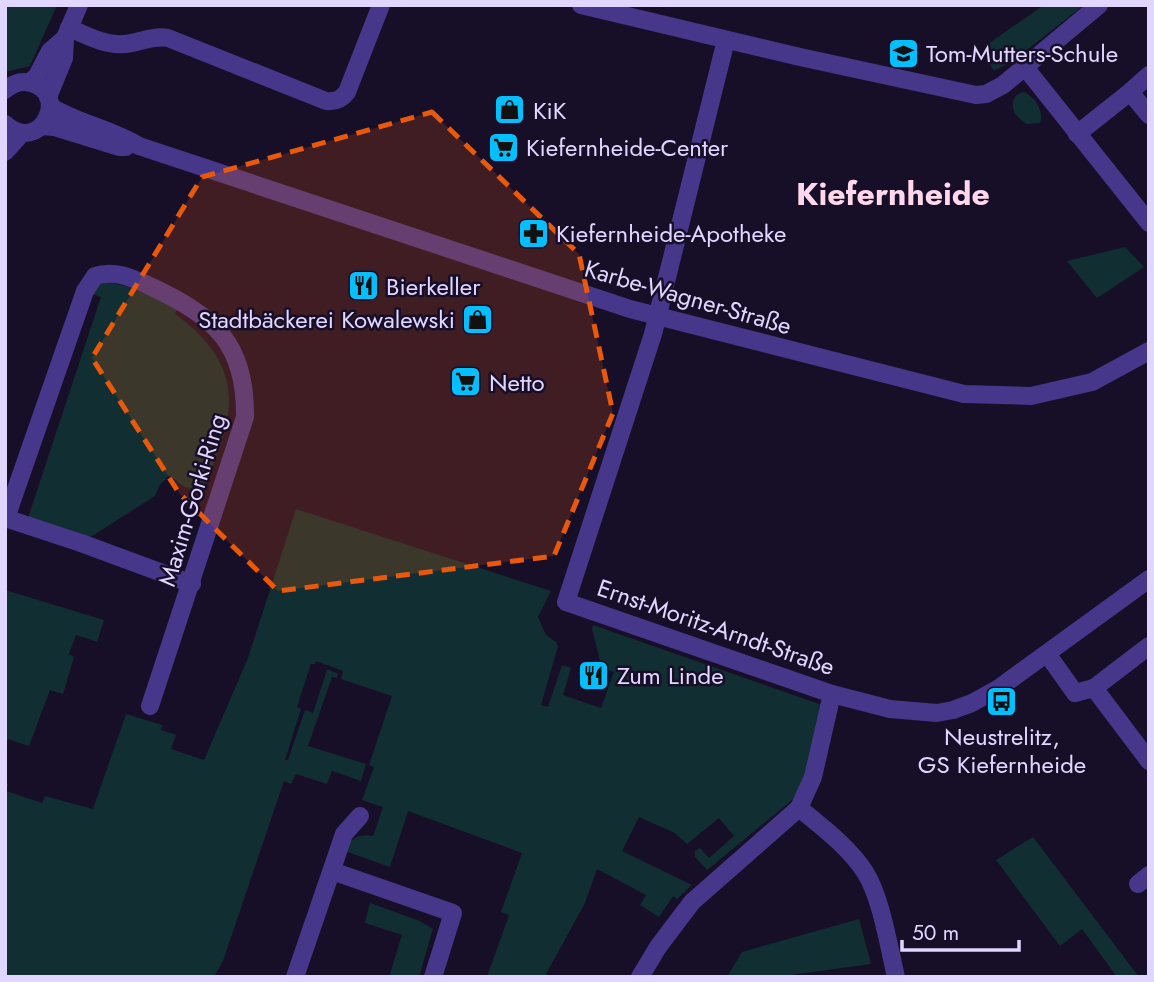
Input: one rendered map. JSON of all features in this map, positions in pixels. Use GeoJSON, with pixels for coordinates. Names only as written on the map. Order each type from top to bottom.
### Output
{"type":"FeatureCollection","features":[{"type":"Feature","properties":{"kind":"street"},"geometry":{"type":"LineString","coordinates":[[5,124],[22,133],[32,132],[42,126],[47,118],[49,101],[64,58],[67,33],[79,5]]}},
{"type":"Feature","properties":{"kind":"street"},"geometry":{"type":"LineString","coordinates":[[67,33],[116,44],[155,37],[168,38],[332,102],[338,101],[347,92],[381,5]]}},
{"type":"Feature","properties":{"kind":"street"},"geometry":{"type":"LineString","coordinates":[[581,5],[968,95],[986,94],[996,90],[1099,5]]}},
{"type":"Feature","properties":{"kind":"street"},"geometry":{"type":"LineString","coordinates":[[5,90],[20,82],[30,82],[37,76],[50,51],[67,33]]}},
{"type":"Feature","properties":{"kind":"street","name":"Ernst-Moritz-Arndt-Straße"},"geometry":{"type":"LineString","coordinates":[[726,40],[657,316],[566,602],[832,694],[912,712],[937,713],[953,710],[999,688],[1048,655],[1149,579]]}},
{"type":"Feature","properties":{"kind":"street"},"geometry":{"type":"LineString","coordinates":[[1024,66],[1149,223]]}},
{"type":"Feature","properties":{"kind":"street"},"geometry":{"type":"LineString","coordinates":[[1077,134],[1149,75]]}},
{"type":"Feature","properties":{"kind":"street","name":"Karbe-Wagner-Straße"},"geometry":{"type":"LineString","coordinates":[[30,82],[39,86],[60,112],[122,136],[139,146],[630,309],[964,394],[1031,396],[1080,385],[1092,382],[1149,351]]}},
{"type":"Feature","properties":{"kind":"street"},"geometry":{"type":"LineString","coordinates":[[1130,92],[1149,115]]}},
{"type":"Feature","properties":{"kind":"street","name":"Karbe-Wagner-Straße"},"geometry":{"type":"LineString","coordinates":[[42,126],[54,127],[119,147],[139,146]]}},
{"type":"Feature","properties":{"kind":"street"},"geometry":{"type":"LineString","coordinates":[[5,152],[22,133]]}},
{"type":"Feature","properties":{"kind":"street","name":"Maxim-Gorki-Ring"},"geometry":{"type":"LineString","coordinates":[[5,518],[85,291],[96,276],[113,272],[165,293],[200,313],[220,332],[232,349],[241,370],[246,397],[245,417],[150,706]]}},
{"type":"Feature","properties":{"kind":"street"},"geometry":{"type":"LineString","coordinates":[[5,518],[194,578]]}},
{"type":"Feature","properties":{"kind":"street"},"geometry":{"type":"LineString","coordinates":[[1048,655],[1076,693],[1094,688],[1149,646]]}},
{"type":"Feature","properties":{"kind":"street"},"geometry":{"type":"LineString","coordinates":[[1094,688],[1149,761]]}},
{"type":"Feature","properties":{"kind":"street"},"geometry":{"type":"LineString","coordinates":[[640,977],[658,947],[692,902],[799,808],[813,777],[832,694]]}},
{"type":"Feature","properties":{"kind":"street"},"geometry":{"type":"LineString","coordinates":[[799,808],[853,856],[867,874],[896,977]]}},
{"type":"Feature","properties":{"kind":"street"},"geometry":{"type":"LineString","coordinates":[[295,977],[344,834],[360,816]]}},
{"type":"Feature","properties":{"kind":"street"},"geometry":{"type":"LineString","coordinates":[[332,871],[453,913],[433,977]]}},
{"type":"Feature","properties":{"kind":"highlighted area"},"geometry":{"type":"Polygon","coordinates":[[[432,112],[579,254],[613,413],[554,556],[278,591],[179,493],[92,358],[202,177],[432,112]]]}},
{"type":"Feature","properties":{"kind":"green space"},"geometry":{"type":"Polygon","coordinates":[[[5,5],[57,5],[30,66],[5,72],[5,5]]]}},
{"type":"Feature","properties":{"kind":"green space"},"geometry":{"type":"Polygon","coordinates":[[[1044,5],[1084,5],[1014,60],[994,71],[982,52],[985,46],[1044,5]]]}},
{"type":"Feature","properties":{"kind":"green space"},"geometry":{"type":"Polygon","coordinates":[[[1023,92],[1038,104],[1040,123],[1026,124],[1015,114],[1013,101],[1023,92]]]}},
{"type":"Feature","properties":{"kind":"green space"},"geometry":{"type":"Polygon","coordinates":[[[1125,247],[1144,267],[1097,298],[1067,261],[1125,247]]]}},
{"type":"Feature","properties":{"kind":"green space"},"geometry":{"type":"Polygon","coordinates":[[[108,282],[178,307],[175,314],[199,334],[215,355],[225,375],[229,396],[227,418],[222,441],[201,493],[183,486],[169,475],[159,486],[155,496],[81,543],[26,524],[101,297],[90,293],[100,284],[108,282]]]}},
{"type":"Feature","properties":{"kind":"green space"},"geometry":{"type":"Polygon","coordinates":[[[296,509],[551,591],[538,617],[546,635],[558,646],[541,705],[548,707],[562,665],[571,668],[563,695],[601,708],[614,672],[598,667],[600,660],[593,625],[822,705],[808,776],[797,796],[707,870],[695,857],[695,851],[700,848],[709,858],[734,836],[719,818],[687,844],[675,833],[639,817],[622,851],[692,885],[677,899],[673,896],[659,917],[640,905],[646,895],[597,869],[585,903],[546,974],[550,977],[487,977],[509,915],[501,912],[522,853],[408,811],[390,867],[345,851],[356,838],[363,835],[373,836],[383,807],[362,800],[374,767],[369,765],[392,696],[341,679],[343,671],[316,661],[311,664],[297,707],[301,709],[285,760],[288,760],[305,710],[313,713],[327,670],[330,670],[338,674],[337,678],[332,677],[308,746],[366,764],[361,781],[332,771],[327,784],[296,774],[291,784],[284,781],[223,961],[214,977],[5,977],[5,783],[8,784],[6,791],[42,803],[45,796],[93,809],[126,714],[162,725],[161,730],[176,735],[171,749],[204,760],[248,658],[296,509]]]}},
{"type":"Feature","properties":{"kind":"green space"},"geometry":{"type":"Polygon","coordinates":[[[5,590],[104,620],[97,642],[76,635],[69,654],[74,657],[63,694],[50,690],[29,746],[8,739],[5,744],[5,590]]]}},
{"type":"Feature","properties":{"kind":"green space"},"geometry":{"type":"Polygon","coordinates":[[[1033,837],[1139,977],[1117,977],[1082,929],[1060,946],[996,860],[1033,837]]]}},
{"type":"Feature","properties":{"kind":"green space"},"geometry":{"type":"Polygon","coordinates":[[[370,903],[420,921],[433,929],[419,977],[389,977],[402,935],[365,923],[370,903]]]}},
{"type":"Feature","properties":{"kind":"green space"},"geometry":{"type":"Polygon","coordinates":[[[859,919],[871,964],[776,977],[727,977],[742,952],[859,919]]]}},
{"type":"Feature","properties":{"kind":"place","name":"Tom-Mutters-Schule"},"geometry":{"type":"Point","coordinates":[903,53]}},
{"type":"Feature","properties":{"kind":"place","name":"KiK"},"geometry":{"type":"Point","coordinates":[510,110]}},
{"type":"Feature","properties":{"kind":"place","name":"Kiefernheide-Center"},"geometry":{"type":"Point","coordinates":[503,147]}},
{"type":"Feature","properties":{"kind":"place","name":"Kiefernheide-Apotheke"},"geometry":{"type":"Point","coordinates":[533,233]}},
{"type":"Feature","properties":{"kind":"place","name":"Bierkeller"},"geometry":{"type":"Point","coordinates":[363,286]}},
{"type":"Feature","properties":{"kind":"place","name":"Stadtbäckerei Kowalewski"},"geometry":{"type":"Point","coordinates":[478,319]}},
{"type":"Feature","properties":{"kind":"place","name":"Netto"},"geometry":{"type":"Point","coordinates":[466,382]}},
{"type":"Feature","properties":{"kind":"place","name":"Zum Linde"},"geometry":{"type":"Point","coordinates":[594,675]}},
{"type":"Feature","properties":{"kind":"place","name":"Neustrelitz, GS Kiefernheide"},"geometry":{"type":"Point","coordinates":[1002,702]}},
{"type":"Feature","properties":{"kind":"district","name":"Kiefernheide"},"geometry":{"type":"Point","coordinates":[893,194]}}]}
